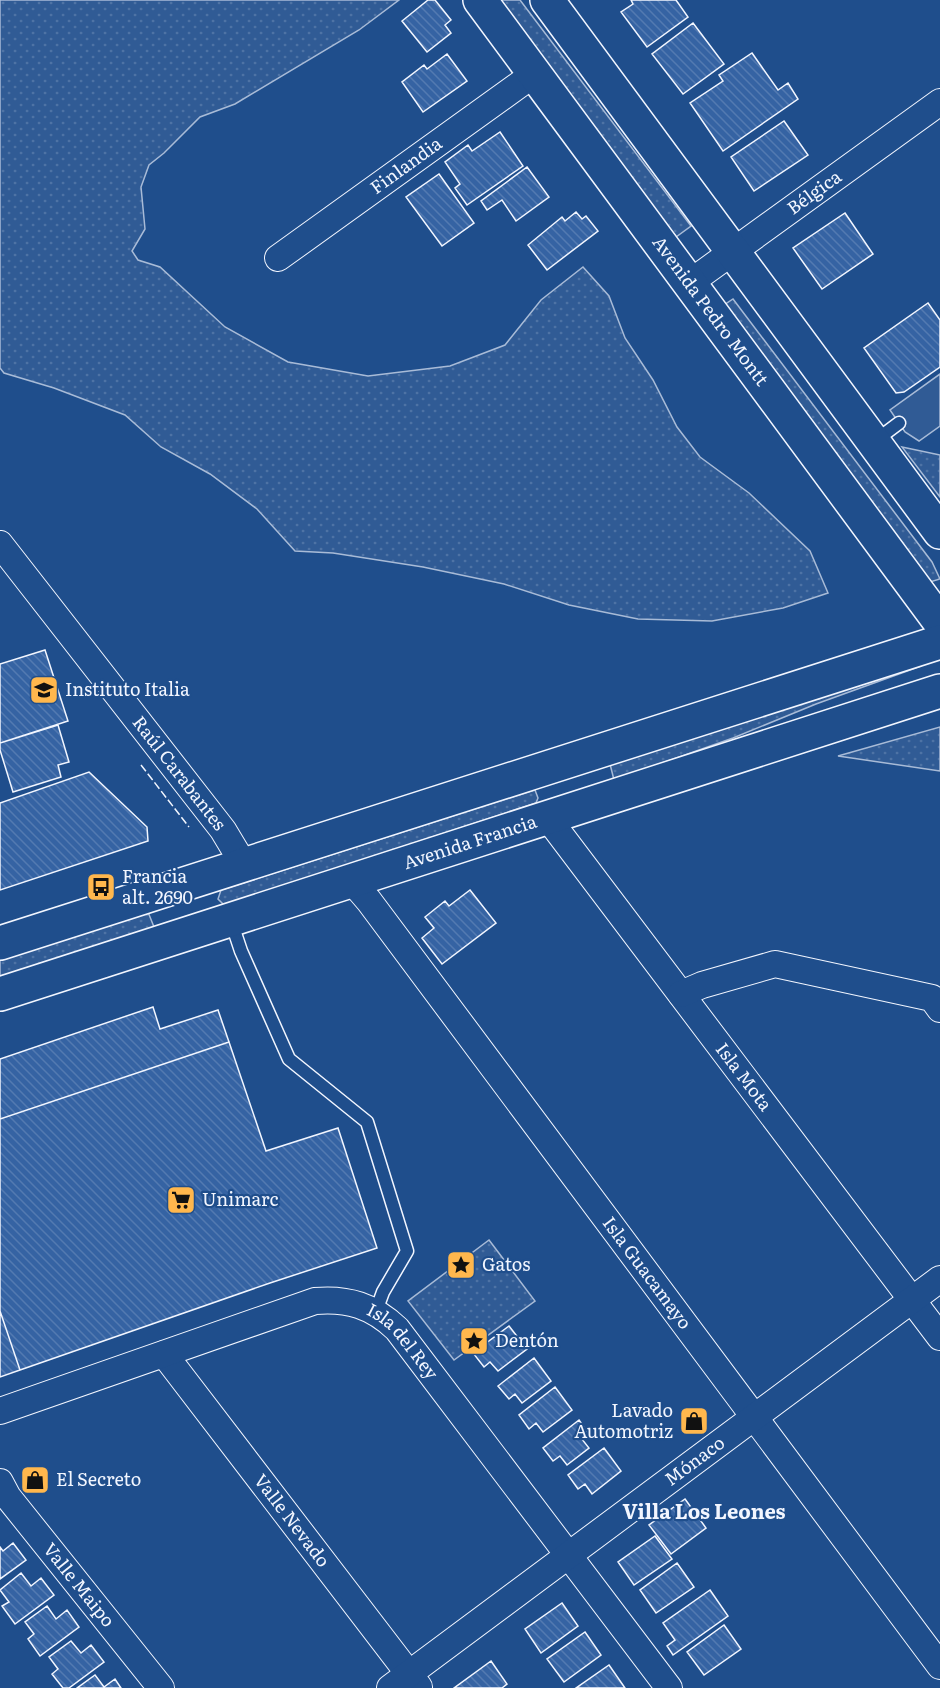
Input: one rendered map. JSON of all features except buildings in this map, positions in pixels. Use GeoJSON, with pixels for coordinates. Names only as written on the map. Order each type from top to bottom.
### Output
{"type":"FeatureCollection","features":[{"type":"Feature","properties":{"kind":"main road","name":"Avenida Pedro Montt"},"geometry":{"type":"LineString","coordinates":[[480,0],[940,622]]}},
{"type":"Feature","properties":{"kind":"main road"},"geometry":{"type":"LineString","coordinates":[[547,0],[733,251],[886,432],[940,532]]}},
{"type":"Feature","properties":{"kind":"main road"},"geometry":{"type":"LineString","coordinates":[[0,943],[940,642]]}},
{"type":"Feature","properties":{"kind":"main road","name":"Avenida Francia"},"geometry":{"type":"LineString","coordinates":[[0,994],[940,691]]}},
{"type":"Feature","properties":{"kind":"main road"},"geometry":{"type":"LineString","coordinates":[[562,763],[580,807]]}},
{"type":"Feature","properties":{"kind":"main road"},"geometry":{"type":"LineString","coordinates":[[185,883],[217,924]]}},
{"type":"Feature","properties":{"kind":"street","name":"Finlandia"},"geometry":{"type":"LineString","coordinates":[[278,258],[534,74]]}},
{"type":"Feature","properties":{"kind":"street","name":"Bélgica"},"geometry":{"type":"LineString","coordinates":[[688,284],[940,102]]}},
{"type":"Feature","properties":{"kind":"street","name":"Raúl Carabantes"},"geometry":{"type":"LineString","coordinates":[[0,544],[223,830],[244,865]]}},
{"type":"Feature","properties":{"kind":"street","name":"Isla Mota"},"geometry":{"type":"LineString","coordinates":[[547,817],[940,1337]]}},
{"type":"Feature","properties":{"kind":"street","name":"Isla Guacamayo"},"geometry":{"type":"LineString","coordinates":[[351,880],[940,1666]]}},
{"type":"Feature","properties":{"kind":"street"},"geometry":{"type":"LineString","coordinates":[[681,994],[702,985],[775,964],[932,998],[940,1009]]}},
{"type":"Feature","properties":{"kind":"street","name":"Mónaco"},"geometry":{"type":"LineString","coordinates":[[406,1683],[569,1556],[940,1279]]}},
{"type":"Feature","properties":{"kind":"street","name":"Isla del Rey"},"geometry":{"type":"LineString","coordinates":[[0,1411],[315,1301],[348,1301],[376,1311],[397,1329],[669,1688]]}},
{"type":"Feature","properties":{"kind":"street","name":"Valle Nevado"},"geometry":{"type":"LineString","coordinates":[[164,1354],[406,1683]]}},
{"type":"Feature","properties":{"kind":"street","name":"Valle Maipo"},"geometry":{"type":"LineString","coordinates":[[0,1482],[8,1497],[161,1688]]}},
{"type":"Feature","properties":{"kind":"lane"},"geometry":{"type":"LineString","coordinates":[[217,924],[241,951],[289,1059],[367,1122],[407,1251],[383,1292],[376,1311]]}},
{"type":"Feature","properties":{"kind":"shaded area"},"geometry":{"type":"Polygon","coordinates":[[[0,0],[399,0],[359,30],[235,104],[200,117],[149,165],[141,187],[145,229],[132,251],[138,260],[160,267],[225,327],[288,362],[368,376],[450,366],[505,345],[541,300],[583,267],[609,296],[625,338],[653,380],[677,427],[700,457],[749,493],[810,551],[828,593],[783,608],[712,621],[638,619],[569,605],[504,584],[423,567],[333,553],[295,551],[257,509],[210,474],[161,447],[125,415],[54,388],[4,373],[0,368],[0,0]]]}},
{"type":"Feature","properties":{"kind":"shaded area"},"geometry":{"type":"Polygon","coordinates":[[[498,0],[520,0],[691,226],[676,237],[498,0]]]}},
{"type":"Feature","properties":{"kind":"shaded area"},"geometry":{"type":"Polygon","coordinates":[[[733,299],[932,562],[940,579],[930,582],[721,307],[733,299]]]}},
{"type":"Feature","properties":{"kind":"shaded area"},"geometry":{"type":"Polygon","coordinates":[[[940,374],[940,426],[919,441],[905,432],[890,410],[940,374]]]}},
{"type":"Feature","properties":{"kind":"shaded area"},"geometry":{"type":"Polygon","coordinates":[[[902,447],[940,455],[940,497],[902,447]]]}},
{"type":"Feature","properties":{"kind":"shaded area"},"geometry":{"type":"Polygon","coordinates":[[[919,662],[921,666],[816,704],[733,738],[614,780],[610,764],[919,662]]]}},
{"type":"Feature","properties":{"kind":"shaded area"},"geometry":{"type":"Polygon","coordinates":[[[940,727],[940,771],[838,756],[940,727]]]}},
{"type":"Feature","properties":{"kind":"shaded area"},"geometry":{"type":"Polygon","coordinates":[[[535,790],[538,798],[536,803],[224,905],[218,899],[221,890],[535,790]]]}},
{"type":"Feature","properties":{"kind":"shaded area"},"geometry":{"type":"Polygon","coordinates":[[[148,912],[154,927],[0,977],[0,960],[148,912]]]}},
{"type":"Feature","properties":{"kind":"shaded area"},"geometry":{"type":"Polygon","coordinates":[[[489,1240],[535,1301],[454,1360],[408,1301],[489,1240]]]}},
{"type":"Feature","properties":{"kind":"fence"},"geometry":{"type":"LineString","coordinates":[[141,765],[189,827]]}},
{"type":"Feature","properties":{"kind":"place","name":"Instituto Italia"},"geometry":{"type":"Point","coordinates":[44,690]}},
{"type":"Feature","properties":{"kind":"place","name":"Francia alt. 2690"},"geometry":{"type":"Point","coordinates":[101,887]}},
{"type":"Feature","properties":{"kind":"place","name":"Unimarc"},"geometry":{"type":"Point","coordinates":[181,1200]}},
{"type":"Feature","properties":{"kind":"place","name":"Gatos"},"geometry":{"type":"Point","coordinates":[461,1265]}},
{"type":"Feature","properties":{"kind":"place","name":"Dentón"},"geometry":{"type":"Point","coordinates":[474,1341]}},
{"type":"Feature","properties":{"kind":"place","name":"Lavado Automotriz"},"geometry":{"type":"Point","coordinates":[694,1421]}},
{"type":"Feature","properties":{"kind":"place","name":"El Secreto"},"geometry":{"type":"Point","coordinates":[35,1480]}},
{"type":"Feature","properties":{"kind":"district","name":"Villa Los Leones"},"geometry":{"type":"Point","coordinates":[704,1512]}}]}
